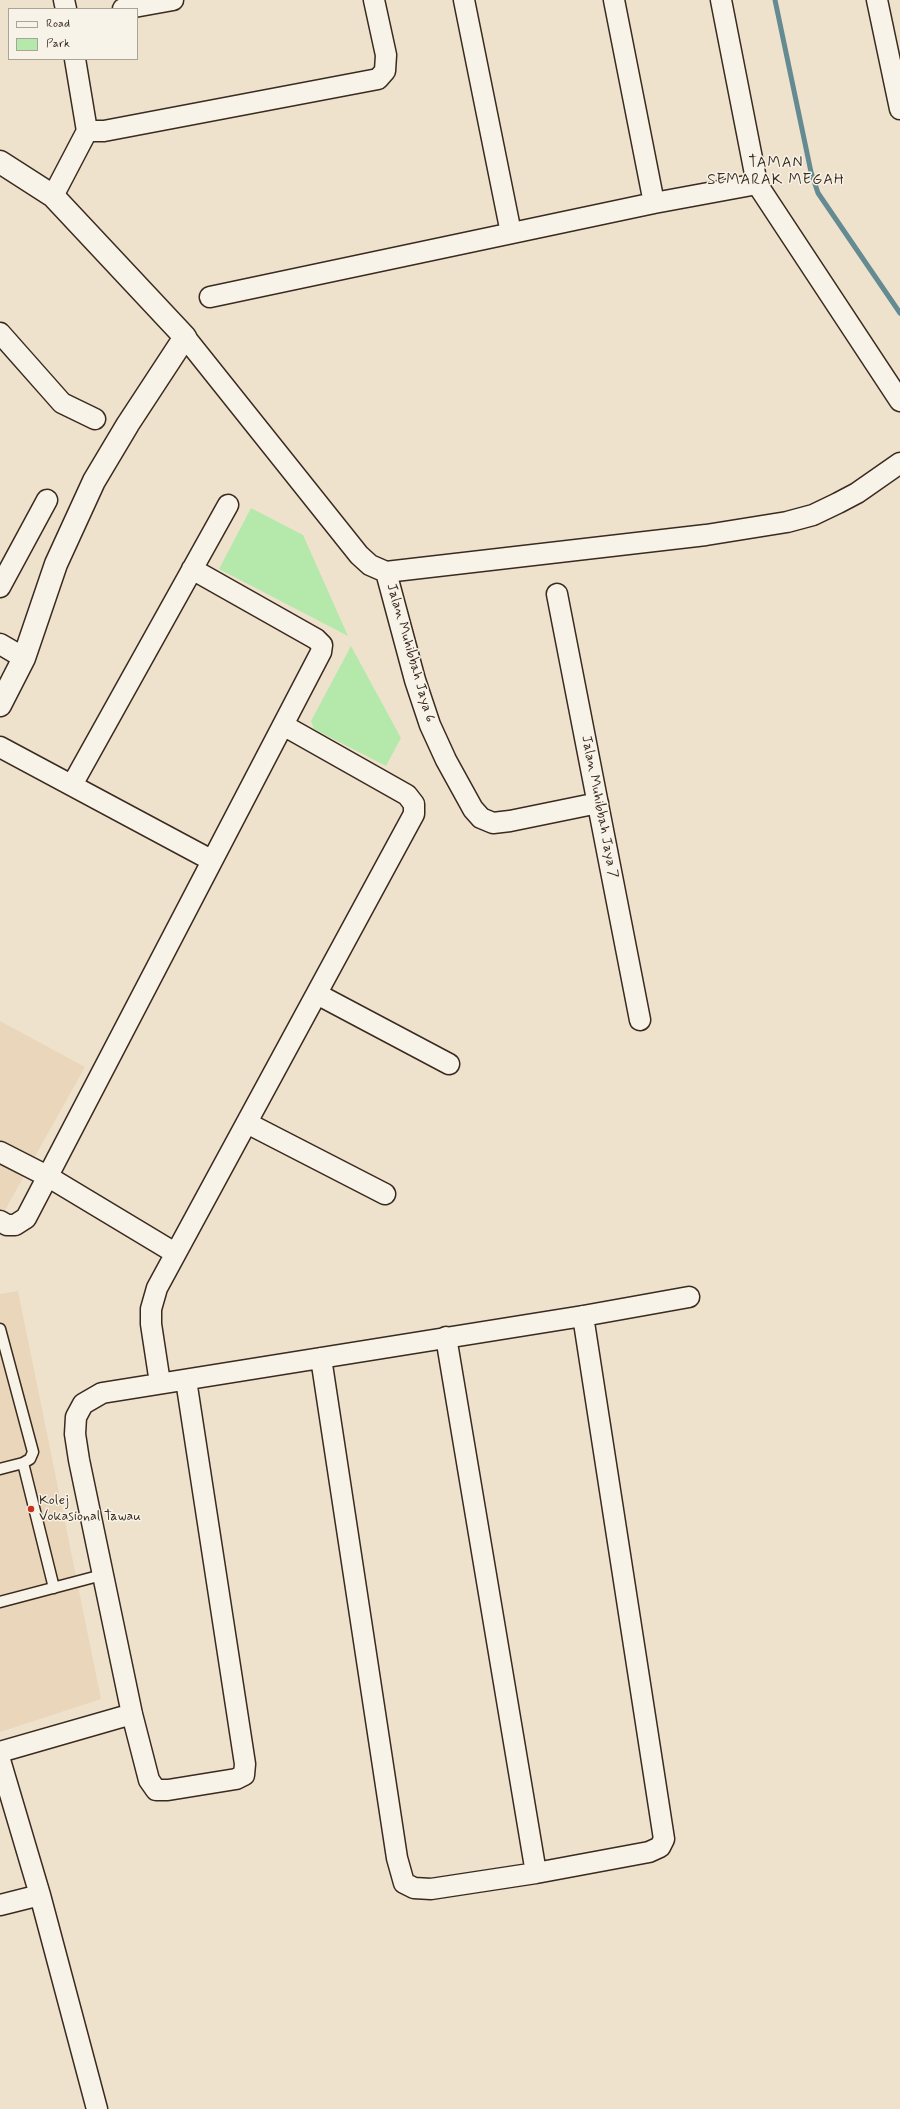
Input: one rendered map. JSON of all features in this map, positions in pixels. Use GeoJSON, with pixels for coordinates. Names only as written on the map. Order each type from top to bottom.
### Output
{"type":"FeatureCollection","features":[{"type":"Feature","properties":{"kind":"street"},"geometry":{"type":"LineString","coordinates":[[129,8],[173,0]]}},
{"type":"Feature","properties":{"kind":"street"},"geometry":{"type":"LineString","coordinates":[[87,131],[104,131],[378,79],[385,71],[386,55],[374,0]]}},
{"type":"Feature","properties":{"kind":"street"},"geometry":{"type":"LineString","coordinates":[[464,0],[511,233]]}},
{"type":"Feature","properties":{"kind":"street"},"geometry":{"type":"LineString","coordinates":[[614,0],[654,203]]}},
{"type":"Feature","properties":{"kind":"street"},"geometry":{"type":"LineString","coordinates":[[721,0],[757,184],[900,401]]}},
{"type":"Feature","properties":{"kind":"street"},"geometry":{"type":"LineString","coordinates":[[877,0],[897,79],[900,109]]}},
{"type":"Feature","properties":{"kind":"street"},"geometry":{"type":"LineString","coordinates":[[52,196],[87,131],[75,60]]}},
{"type":"Feature","properties":{"kind":"street"},"geometry":{"type":"LineString","coordinates":[[0,162],[52,196],[185,337],[359,555],[370,565],[386,572],[698,536],[787,522],[813,515],[838,503],[857,493],[900,463]]}},
{"type":"Feature","properties":{"kind":"street"},"geometry":{"type":"LineString","coordinates":[[210,297],[654,203],[757,184]]}},
{"type":"Feature","properties":{"kind":"street"},"geometry":{"type":"LineString","coordinates":[[0,332],[62,403],[95,419]]}},
{"type":"Feature","properties":{"kind":"street"},"geometry":{"type":"LineString","coordinates":[[0,705],[24,658],[56,564],[94,481],[132,417],[185,337]]}},
{"type":"Feature","properties":{"kind":"street"},"geometry":{"type":"LineString","coordinates":[[0,588],[47,500]]}},
{"type":"Feature","properties":{"kind":"street"},"geometry":{"type":"LineString","coordinates":[[72,785],[228,505]]}},
{"type":"Feature","properties":{"kind":"street"},"geometry":{"type":"LineString","coordinates":[[0,1221],[7,1225],[14,1225],[26,1218],[321,652],[322,645],[316,639],[192,569]]}},
{"type":"Feature","properties":{"kind":"street","name":"Jalan Muhibbah Jaya 6"},"geometry":{"type":"LineString","coordinates":[[386,572],[415,680],[430,726],[446,760],[473,809],[481,818],[493,822],[510,821],[598,803]]}},
{"type":"Feature","properties":{"kind":"street","name":"Jalan Muhibbah Jaya 7"},"geometry":{"type":"LineString","coordinates":[[557,594],[640,1020]]}},
{"type":"Feature","properties":{"kind":"street"},"geometry":{"type":"LineString","coordinates":[[0,644],[24,658]]}},
{"type":"Feature","properties":{"kind":"street"},"geometry":{"type":"LineString","coordinates":[[160,1383],[151,1324],[151,1309],[157,1288],[414,814],[414,804],[407,795],[284,725]]}},
{"type":"Feature","properties":{"kind":"street"},"geometry":{"type":"LineString","coordinates":[[0,747],[212,860]]}},
{"type":"Feature","properties":{"kind":"street"},"geometry":{"type":"LineString","coordinates":[[317,994],[449,1064]]}},
{"type":"Feature","properties":{"kind":"street"},"geometry":{"type":"LineString","coordinates":[[247,1123],[385,1194]]}},
{"type":"Feature","properties":{"kind":"street"},"geometry":{"type":"LineString","coordinates":[[0,1152],[47,1176],[175,1253]]}},
{"type":"Feature","properties":{"kind":"street"},"geometry":{"type":"LineString","coordinates":[[186,1380],[246,1764],[244,1775],[236,1779],[168,1790],[156,1790],[149,1780],[132,1714],[79,1460],[75,1434],[76,1417],[83,1404],[102,1393],[583,1316],[689,1297]]}},
{"type":"Feature","properties":{"kind":"street"},"geometry":{"type":"LineString","coordinates":[[321,1358],[397,1858],[404,1882],[414,1888],[430,1889],[536,1873],[649,1852],[660,1847],[664,1839],[583,1316]]}},
{"type":"Feature","properties":{"kind":"street"},"geometry":{"type":"LineString","coordinates":[[446,1337],[536,1873]]}},
{"type":"Feature","properties":{"kind":"street"},"geometry":{"type":"LineString","coordinates":[[0,1752],[132,1714]]}},
{"type":"Feature","properties":{"kind":"street"},"geometry":{"type":"LineString","coordinates":[[0,1760],[40,1895],[97,2109]]}},
{"type":"Feature","properties":{"kind":"street"},"geometry":{"type":"LineString","coordinates":[[0,1905],[40,1895]]}},
{"type":"Feature","properties":{"kind":"lane"},"geometry":{"type":"LineString","coordinates":[[0,1329],[33,1452],[30,1459],[23,1463],[0,1469]]}},
{"type":"Feature","properties":{"kind":"lane"},"geometry":{"type":"LineString","coordinates":[[23,1463],[54,1588]]}},
{"type":"Feature","properties":{"kind":"lane"},"geometry":{"type":"LineString","coordinates":[[0,1602],[102,1575]]}},
{"type":"Feature","properties":{"kind":"shaded area"},"geometry":{"type":"Polygon","coordinates":[[[0,1021],[85,1067],[0,1219],[0,1021]]]}},
{"type":"Feature","properties":{"kind":"shaded area","name":"Kolej Vokasional Tawau"},"geometry":{"type":"Polygon","coordinates":[[[18,1291],[101,1699],[0,1732],[0,1294],[18,1291]]]}},
{"type":"Feature","properties":{"kind":"green space"},"geometry":{"type":"Polygon","coordinates":[[[251,508],[303,535],[348,636],[219,569],[251,508]]]}},
{"type":"Feature","properties":{"kind":"green space"},"geometry":{"type":"Polygon","coordinates":[[[351,646],[401,738],[386,766],[314,729],[311,721],[351,646]]]}},
{"type":"Feature","properties":{"kind":"waterway"},"geometry":{"type":"LineString","coordinates":[[775,0],[811,172],[818,193],[900,313]]}},
{"type":"Feature","properties":{"kind":"place","name":"Kolej Vokasional Tawau"},"geometry":{"type":"Point","coordinates":[31,1509]}},
{"type":"Feature","properties":{"kind":"district","name":"TAMAN SEMARAK MEGAH"},"geometry":{"type":"Point","coordinates":[776,172]}}]}
